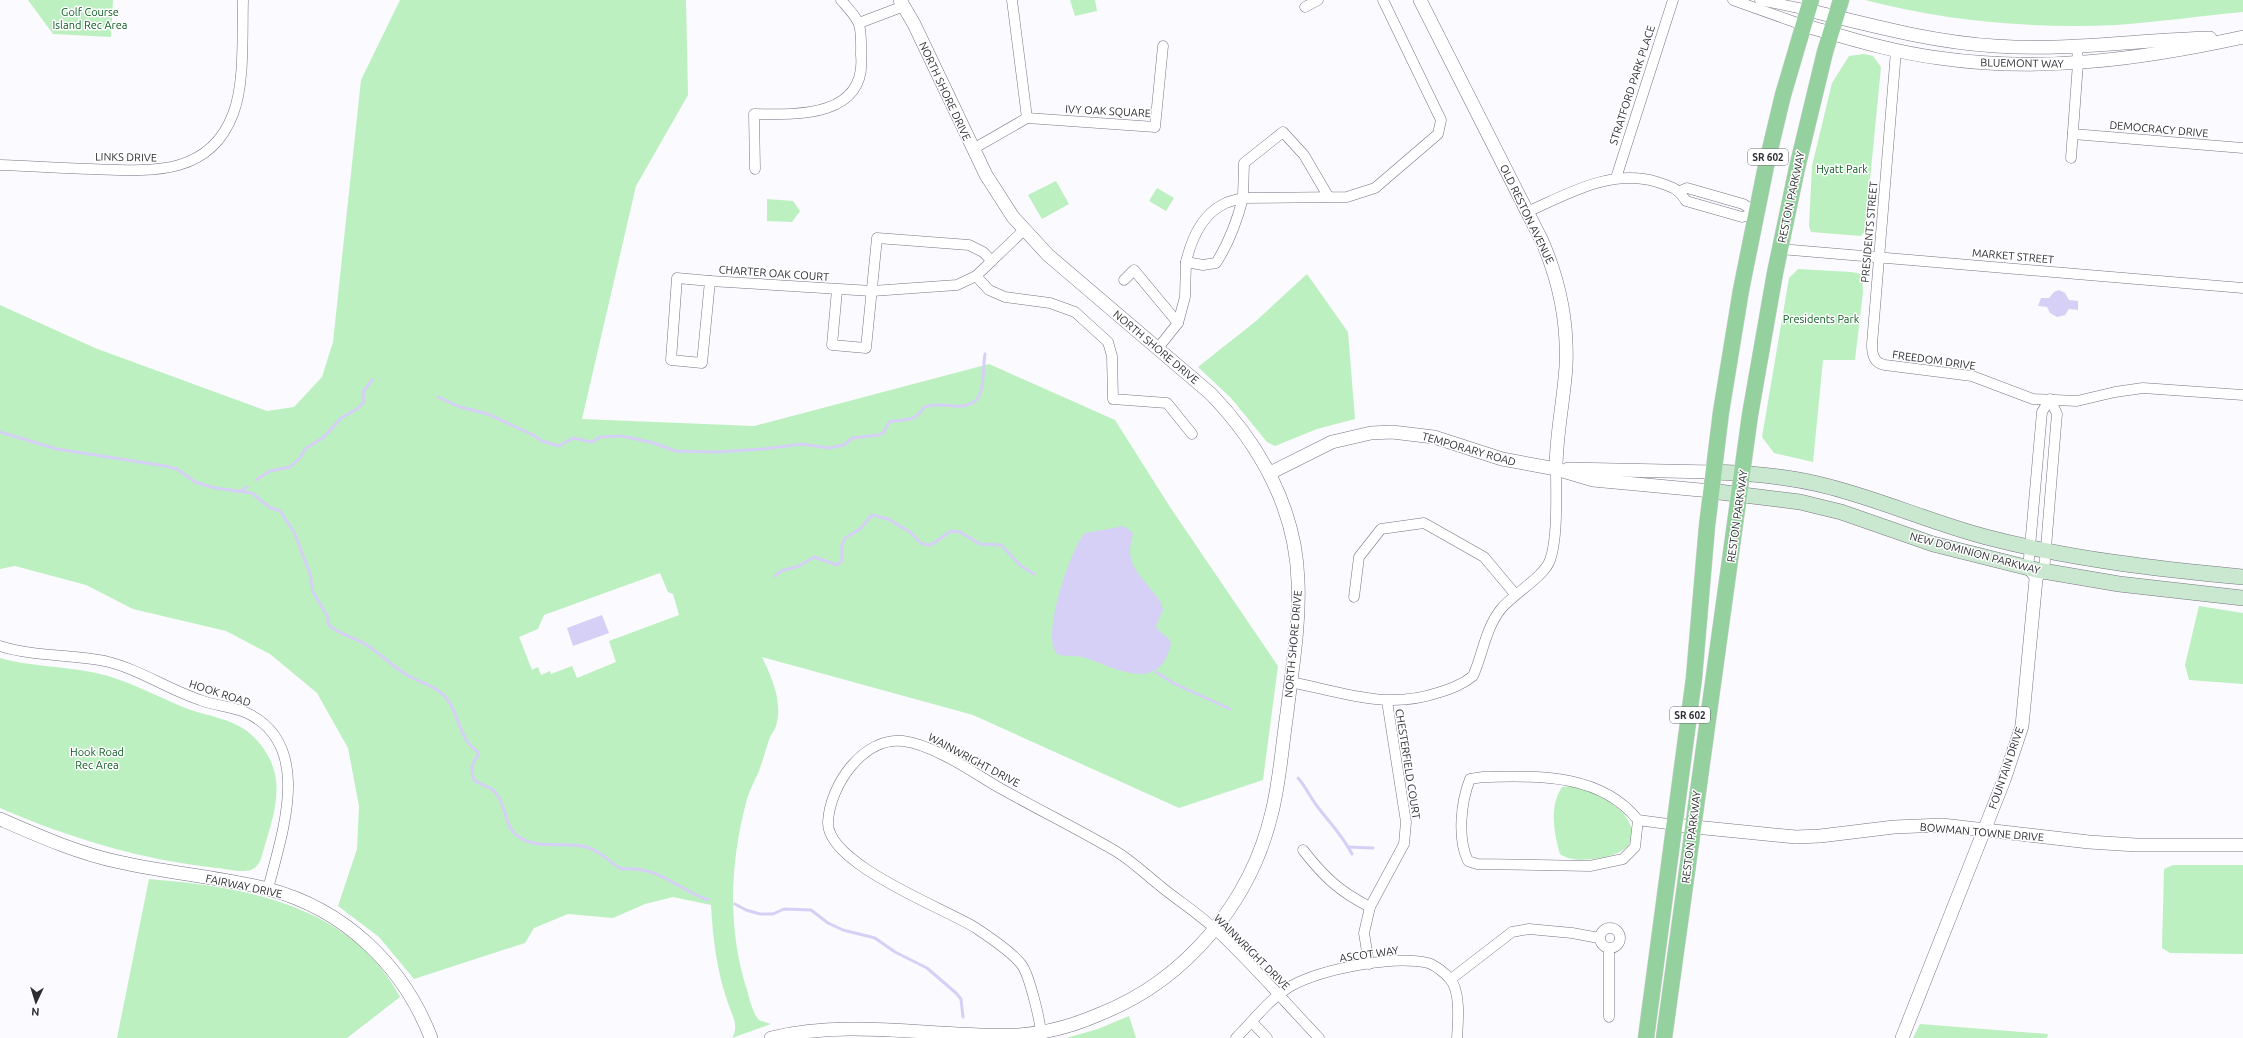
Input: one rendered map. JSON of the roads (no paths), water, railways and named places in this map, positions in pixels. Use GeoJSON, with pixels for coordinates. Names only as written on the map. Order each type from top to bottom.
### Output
{"type":"FeatureCollection","features":[{"type":"Feature","properties":{"kind":"main road","name":"RESTON PARKWAY"},"geometry":{"type":"LineString","coordinates":[[1664,1038],[1750,415],[1780,249],[1804,138],[1841,0]]}},
{"type":"Feature","properties":{"kind":"main road","name":"RESTON PARKWAY"},"geometry":{"type":"LineString","coordinates":[[1646,1038],[1694,678],[1713,472],[1738,306],[1782,102],[1807,12]]}},
{"type":"Feature","properties":{"kind":"main road","name":"NEW DOMINION PARKWAY"},"geometry":{"type":"LineString","coordinates":[[1713,472],[1743,473],[1819,484],[1927,520],[2046,552],[2171,570],[2243,577]]}},
{"type":"Feature","properties":{"kind":"main road","name":"NEW DOMINION PARKWAY"},"geometry":{"type":"LineString","coordinates":[[1711,491],[1800,502],[1841,512],[1933,544],[2036,573],[2243,598]]}},
{"type":"Feature","properties":{"kind":"street","name":"LINKS DRIVE"},"geometry":{"type":"LineString","coordinates":[[0,165],[153,171],[182,165],[196,158],[218,140],[234,114],[240,85],[243,0]]}},
{"type":"Feature","properties":{"kind":"street"},"geometry":{"type":"LineString","coordinates":[[755,169],[754,114],[808,113],[837,105],[854,91],[863,70],[859,23],[841,0]]}},
{"type":"Feature","properties":{"kind":"street"},"geometry":{"type":"LineString","coordinates":[[973,149],[1027,118],[1012,0]]}},
{"type":"Feature","properties":{"kind":"street"},"geometry":{"type":"LineString","coordinates":[[1305,0],[1305,7],[1318,0]]}},
{"type":"Feature","properties":{"kind":"street"},"geometry":{"type":"LineString","coordinates":[[1158,348],[1178,323],[1185,297],[1186,262],[1192,240],[1205,221],[1221,205],[1243,198],[1347,197],[1375,188],[1438,134],[1441,120],[1383,0]]}},
{"type":"Feature","properties":{"kind":"street","name":"OLD RESTON AVENUE"},"geometry":{"type":"LineString","coordinates":[[1420,0],[1528,212],[1542,241],[1556,276],[1565,325],[1566,367],[1556,451],[1556,469]]}},
{"type":"Feature","properties":{"kind":"street","name":"STRATFORD PARK PLACE"},"geometry":{"type":"LineString","coordinates":[[1616,178],[1673,0]]}},
{"type":"Feature","properties":{"kind":"street"},"geometry":{"type":"LineString","coordinates":[[1733,0],[1807,12]]}},
{"type":"Feature","properties":{"kind":"street"},"geometry":{"type":"LineString","coordinates":[[1760,0],[1807,12]]}},
{"type":"Feature","properties":{"kind":"street","name":"NORTH SHORE DRIVE"},"geometry":{"type":"LineString","coordinates":[[771,1038],[792,1033],[834,1029],[986,1036],[1042,1035],[1103,1013],[1146,990],[1186,960],[1215,929],[1244,887],[1265,838],[1277,786],[1291,682],[1298,611],[1298,572],[1288,520],[1270,472],[1246,434],[1230,413],[1211,394],[1048,255],[1024,230],[997,195],[902,3],[859,23]]}},
{"type":"Feature","properties":{"kind":"street","name":"BLUEMONT WAY"},"geometry":{"type":"LineString","coordinates":[[1807,12],[1836,17],[1917,37],[1950,42],[1996,46],[2077,47],[2189,39],[2243,37]]}},
{"type":"Feature","properties":{"kind":"street","name":"BLUEMONT WAY"},"geometry":{"type":"LineString","coordinates":[[1807,12],[1831,33],[1896,50],[1938,58],[1998,65],[2078,63],[2189,49],[2243,37]]}},
{"type":"Feature","properties":{"kind":"street","name":"IVY OAK SQUARE"},"geometry":{"type":"LineString","coordinates":[[1027,118],[1155,127],[1163,46]]}},
{"type":"Feature","properties":{"kind":"street"},"geometry":{"type":"LineString","coordinates":[[2071,158],[2078,63],[2077,47]]}},
{"type":"Feature","properties":{"kind":"street","name":"PRESIDENTS STREET"},"geometry":{"type":"LineString","coordinates":[[1872,344],[1896,50]]}},
{"type":"Feature","properties":{"kind":"street"},"geometry":{"type":"LineString","coordinates":[[1186,262],[1203,265],[1216,264],[1225,249],[1237,222],[1243,198],[1244,163],[1283,132],[1304,155],[1328,196]]}},
{"type":"Feature","properties":{"kind":"street","name":"DEMOCRACY DRIVE"},"geometry":{"type":"LineString","coordinates":[[2073,134],[2243,148]]}},
{"type":"Feature","properties":{"kind":"street"},"geometry":{"type":"LineString","coordinates":[[1528,212],[1588,186],[1616,178],[1647,179],[1680,191],[1687,188],[1743,204],[1757,213]]}},
{"type":"Feature","properties":{"kind":"street","name":"CHARTER OAK COURT"},"geometry":{"type":"LineString","coordinates":[[710,281],[702,363],[671,360],[677,278],[837,290],[872,291],[956,285],[976,276],[1024,230]]}},
{"type":"Feature","properties":{"kind":"street","name":"CHARTER OAK COURT"},"geometry":{"type":"LineString","coordinates":[[837,290],[832,345],[866,348],[876,238],[969,245],[983,252],[992,261]]}},
{"type":"Feature","properties":{"kind":"street","name":"MARKET STREET"},"geometry":{"type":"LineString","coordinates":[[1780,249],[2243,288]]}},
{"type":"Feature","properties":{"kind":"street"},"geometry":{"type":"LineString","coordinates":[[1124,280],[1134,270],[1178,323]]}},
{"type":"Feature","properties":{"kind":"street"},"geometry":{"type":"LineString","coordinates":[[976,276],[989,290],[1005,297],[1050,303],[1075,312],[1108,342],[1112,356],[1114,398],[1167,403],[1192,434]]}},
{"type":"Feature","properties":{"kind":"street","name":"FREEDOM DRIVE"},"geometry":{"type":"LineString","coordinates":[[1872,344],[1873,357],[1882,364],[1972,376],[2028,397],[2077,401],[2115,392],[2143,388],[2243,395]]}},
{"type":"Feature","properties":{"kind":"street","name":"FOUNTAIN DRIVE"},"geometry":{"type":"LineString","coordinates":[[1902,1038],[2013,755],[2022,726],[2036,573],[2030,548],[2042,412],[2050,399]]}},
{"type":"Feature","properties":{"kind":"street","name":"FOUNTAIN DRIVE"},"geometry":{"type":"LineString","coordinates":[[2036,573],[2046,552],[2056,425],[2056,414],[2050,399]]}},
{"type":"Feature","properties":{"kind":"street","name":"TEMPORARY ROAD"},"geometry":{"type":"LineString","coordinates":[[1270,472],[1332,442],[1371,433],[1392,432],[1434,437],[1502,459],[1556,469],[1600,481],[1711,491]]}},
{"type":"Feature","properties":{"kind":"street"},"geometry":{"type":"LineString","coordinates":[[1291,682],[1387,701],[1411,700],[1431,695],[1455,688],[1473,676],[1489,628],[1500,610],[1514,594],[1546,569],[1550,561],[1554,532],[1556,469]]}},
{"type":"Feature","properties":{"kind":"street","name":"TEMPORARY ROAD"},"geometry":{"type":"LineString","coordinates":[[1556,469],[1713,472]]}},
{"type":"Feature","properties":{"kind":"street"},"geometry":{"type":"LineString","coordinates":[[1354,597],[1359,557],[1381,529],[1424,523],[1484,557],[1514,594]]}},
{"type":"Feature","properties":{"kind":"street","name":"HOOK ROAD"},"geometry":{"type":"LineString","coordinates":[[0,646],[38,655],[83,658],[124,666],[191,697],[247,713],[267,728],[282,752],[287,769],[289,790],[288,804],[268,889]]}},
{"type":"Feature","properties":{"kind":"street","name":"CHESTERFIELD COURT"},"geometry":{"type":"LineString","coordinates":[[1368,964],[1364,933],[1370,907],[1404,844],[1406,822],[1387,701]]}},
{"type":"Feature","properties":{"kind":"street","name":"WAINWRIGHT DRIVE"},"geometry":{"type":"LineString","coordinates":[[1042,1035],[1022,965],[975,928],[894,886],[852,860],[832,839],[828,823],[832,802],[851,767],[864,753],[880,742],[902,741],[920,745],[1056,818],[1119,854],[1215,929],[1319,1038]]}},
{"type":"Feature","properties":{"kind":"street"},"geometry":{"type":"LineString","coordinates":[[1638,820],[1635,846],[1624,859],[1590,866],[1477,864],[1468,861],[1462,850],[1464,796],[1470,779],[1483,777],[1574,780],[1601,789],[1626,805],[1638,820],[1675,825]]}},
{"type":"Feature","properties":{"kind":"street","name":"FAIRWAY DRIVE"},"geometry":{"type":"LineString","coordinates":[[0,819],[52,842],[93,856],[268,889],[316,907],[352,929],[370,944],[404,984],[417,1006],[431,1038]]}},
{"type":"Feature","properties":{"kind":"street","name":"BOWMAN TOWNE DRIVE"},"geometry":{"type":"LineString","coordinates":[[1675,825],[1796,837],[1820,836],[1918,825],[1984,830],[2119,844],[2243,845]]}},
{"type":"Feature","properties":{"kind":"street"},"geometry":{"type":"LineString","coordinates":[[1303,850],[1322,874],[1347,895],[1370,907]]}},
{"type":"Feature","properties":{"kind":"street"},"geometry":{"type":"LineString","coordinates":[[1611,928],[1620,934],[1619,944],[1609,949],[1600,943],[1599,938],[1601,932],[1611,928]]}},
{"type":"Feature","properties":{"kind":"street"},"geometry":{"type":"LineString","coordinates":[[1457,1038],[1459,1004],[1451,979],[1512,932],[1529,929],[1572,933],[1599,938]]}},
{"type":"Feature","properties":{"kind":"street"},"geometry":{"type":"LineString","coordinates":[[1609,949],[1609,1017]]}},
{"type":"Feature","properties":{"kind":"street","name":"ASCOT WAY"},"geometry":{"type":"LineString","coordinates":[[1236,1038],[1278,995],[1302,981],[1340,969],[1398,960],[1429,964],[1451,979]]}},
{"type":"Feature","properties":{"kind":"street"},"geometry":{"type":"LineString","coordinates":[[1252,1022],[1267,1038]]}},
{"type":"Feature","properties":{"kind":"waterway"},"geometry":{"type":"LineString","coordinates":[[438,397],[460,407],[488,414],[533,435],[542,441],[559,446],[573,438],[592,442],[600,437],[622,436],[654,443],[675,451],[717,452],[763,449],[802,444],[828,448],[844,445],[852,438],[879,435],[884,432],[889,422],[913,418],[917,416],[924,407],[935,405],[965,406],[973,403],[978,398],[983,383],[985,354]]}},
{"type":"Feature","properties":{"kind":"waterway"},"geometry":{"type":"LineString","coordinates":[[256,480],[270,471],[290,467],[300,458],[305,449],[324,437],[341,418],[357,409],[364,402],[363,392],[372,380]]}},
{"type":"Feature","properties":{"kind":"waterway"},"geometry":{"type":"LineString","coordinates":[[0,432],[57,449],[177,469],[195,482],[215,488],[252,493],[269,507],[280,511],[294,532],[310,574],[313,592],[328,617],[328,624],[336,631],[365,644],[411,677],[439,691],[446,697],[455,713],[466,739],[478,752],[478,756],[472,767],[474,780],[493,790],[499,797],[510,827],[514,833],[519,837],[538,844],[578,845],[587,847],[596,851],[621,869],[635,869],[657,874],[708,900]]}},
{"type":"Feature","properties":{"kind":"waterway"},"geometry":{"type":"LineString","coordinates":[[238,492],[247,487]]}},
{"type":"Feature","properties":{"kind":"waterway"},"geometry":{"type":"LineString","coordinates":[[775,576],[781,571],[799,566],[814,557],[837,565],[842,561],[842,545],[845,538],[860,529],[872,515],[888,519],[910,532],[922,544],[931,545],[951,531],[960,532],[980,544],[1001,545],[1021,566],[1034,574]]}},
{"type":"Feature","properties":{"kind":"waterway"},"geometry":{"type":"LineString","coordinates":[[1156,672],[1173,683],[1230,709]]}},
{"type":"Feature","properties":{"kind":"waterway"},"geometry":{"type":"LineString","coordinates":[[1298,778],[1317,806],[1340,835],[1352,854]]}},
{"type":"Feature","properties":{"kind":"waterway"},"geometry":{"type":"LineString","coordinates":[[1348,847],[1373,848]]}},
{"type":"Feature","properties":{"kind":"waterway"},"geometry":{"type":"LineString","coordinates":[[735,904],[746,910],[760,914],[773,914],[784,909],[811,910],[828,923],[843,930],[875,938],[895,952],[927,968],[956,993],[961,999],[963,1017]]}},
{"type":"Feature","properties":{"kind":"park label","name":"Golf Course Island Rec Area"},"geometry":{"type":"Point","coordinates":[90,18]}},
{"type":"Feature","properties":{"kind":"park label","name":"Hyatt Park"},"geometry":{"type":"Point","coordinates":[1842,169]}},
{"type":"Feature","properties":{"kind":"park label","name":"Presidents Park"},"geometry":{"type":"Point","coordinates":[1821,319]}},
{"type":"Feature","properties":{"kind":"park label","name":"Hook Road Rec Area"},"geometry":{"type":"Point","coordinates":[97,758]}}]}
